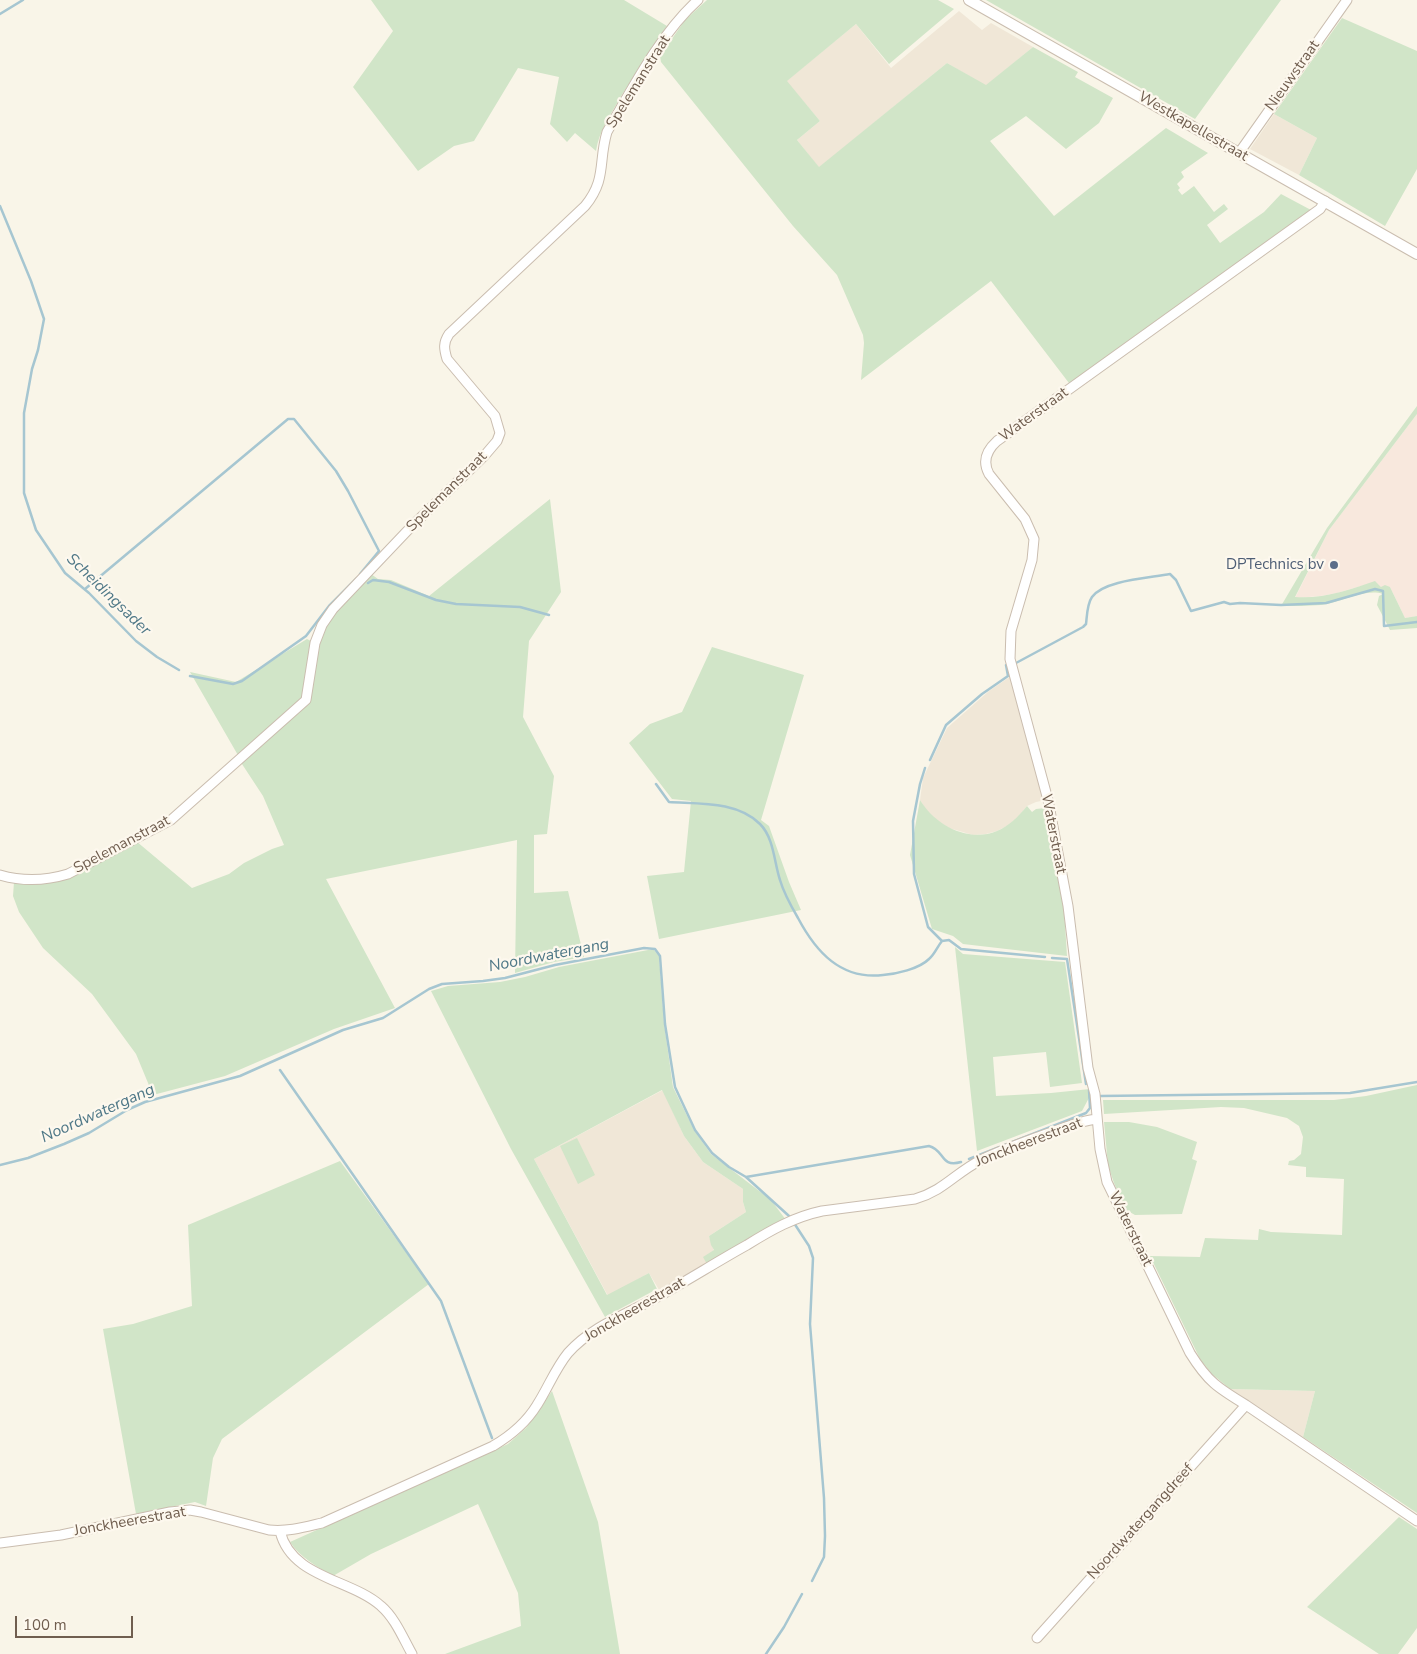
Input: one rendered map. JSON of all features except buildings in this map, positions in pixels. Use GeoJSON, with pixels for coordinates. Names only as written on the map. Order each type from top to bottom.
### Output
{"type":"FeatureCollection","features":[{"type":"Feature","properties":{"kind":"street","name":"Spelemanstraat"},"geometry":{"type":"LineString","coordinates":[[0,876],[28,881],[50,879],[68,874],[171,820],[306,700],[315,643],[322,625],[333,610],[409,529],[497,441],[500,433],[495,416],[447,359],[444,351],[444,342],[449,334],[585,206],[593,196],[600,179],[604,141],[607,132],[641,74],[678,22],[698,0]]}},
{"type":"Feature","properties":{"kind":"street","name":"Westkapellestraat"},"geometry":{"type":"LineString","coordinates":[[969,0],[1417,254]]}},
{"type":"Feature","properties":{"kind":"street","name":"Nieuwstraat"},"geometry":{"type":"LineString","coordinates":[[1239,153],[1347,0]]}},
{"type":"Feature","properties":{"kind":"street","name":"Waterstraat"},"geometry":{"type":"LineString","coordinates":[[1325,201],[1320,209],[997,441],[986,456],[986,465],[989,474],[1025,520],[1034,539],[1032,560],[1011,631],[1010,659],[1048,800],[1068,906],[1087,1058],[1095,1094],[1104,1169],[1108,1182],[1190,1353],[1207,1378],[1220,1389],[1417,1521]]}},
{"type":"Feature","properties":{"kind":"street","name":"Jonckheerestraat"},"geometry":{"type":"LineString","coordinates":[[0,1543],[61,1535],[170,1512],[190,1510],[269,1530],[280,1531],[322,1523],[500,1442],[523,1423],[532,1412],[568,1353],[581,1341],[609,1322],[660,1296],[784,1223],[822,1211],[915,1198],[930,1194],[942,1188],[966,1169],[982,1160],[1064,1128],[1097,1119]]}},
{"type":"Feature","properties":{"kind":"street","name":"Noordwatergangdreef"},"geometry":{"type":"LineString","coordinates":[[1037,1638],[1246,1405]]}},
{"type":"Feature","properties":{"kind":"street"},"geometry":{"type":"LineString","coordinates":[[280,1531],[286,1549],[296,1558],[318,1574],[380,1605],[389,1614],[412,1654]]}},
{"type":"Feature","properties":{"kind":"shaded area"},"geometry":{"type":"Polygon","coordinates":[[[959,11],[982,30],[991,23],[1033,47],[986,86],[947,63],[819,168],[797,140],[820,121],[786,81],[856,24],[891,68],[959,11]]]}},
{"type":"Feature","properties":{"kind":"shaded area"},"geometry":{"type":"Polygon","coordinates":[[[1274,114],[1317,138],[1299,175],[1250,149],[1274,114]]]}},
{"type":"Feature","properties":{"kind":"shaded area"},"geometry":{"type":"Polygon","coordinates":[[[1417,414],[1417,616],[1405,618],[1390,587],[1381,587],[1375,582],[1337,593],[1295,598],[1329,530],[1417,414]]]}},
{"type":"Feature","properties":{"kind":"shaded area"},"geometry":{"type":"Polygon","coordinates":[[[1011,676],[1046,800],[1027,806],[1009,825],[997,831],[973,835],[949,828],[936,820],[926,810],[920,800],[923,778],[947,728],[989,691],[1011,676]]]}},
{"type":"Feature","properties":{"kind":"shaded area"},"geometry":{"type":"Polygon","coordinates":[[[663,1090],[684,1136],[703,1162],[743,1189],[743,1202],[746,1212],[709,1236],[714,1251],[708,1266],[661,1293],[649,1273],[608,1296],[534,1159],[663,1090]]]}},
{"type":"Feature","properties":{"kind":"shaded area"},"geometry":{"type":"Polygon","coordinates":[[[1230,1389],[1315,1391],[1303,1437],[1230,1389]]]}},
{"type":"Feature","properties":{"kind":"green space"},"geometry":{"type":"Polygon","coordinates":[[[371,0],[624,0],[667,26],[609,117],[602,130],[596,151],[575,133],[567,142],[550,124],[559,77],[518,68],[474,141],[454,146],[418,171],[353,87],[393,31],[371,0]]]}},
{"type":"Feature","properties":{"kind":"green space"},"geometry":{"type":"Polygon","coordinates":[[[707,0],[938,0],[954,9],[889,64],[856,24],[787,81],[820,121],[797,140],[819,167],[947,63],[986,85],[1033,47],[1078,72],[1075,77],[1113,98],[1099,123],[1066,149],[1026,116],[990,141],[1054,216],[1166,128],[1208,153],[1181,172],[1184,177],[1177,184],[1180,188],[1178,190],[1182,195],[1194,186],[1214,212],[1224,204],[1228,209],[1207,225],[1220,243],[1264,212],[1281,194],[1311,210],[1072,387],[991,281],[861,380],[863,335],[837,275],[793,226],[661,62],[660,56],[685,20],[707,0]]]}},
{"type":"Feature","properties":{"kind":"green space"},"geometry":{"type":"Polygon","coordinates":[[[986,0],[1281,0],[1195,119],[986,0]]]}},
{"type":"Feature","properties":{"kind":"green space"},"geometry":{"type":"Polygon","coordinates":[[[1342,18],[1417,51],[1417,169],[1385,226],[1299,175],[1317,138],[1274,114],[1342,18]]]}},
{"type":"Feature","properties":{"kind":"green space"},"geometry":{"type":"Polygon","coordinates":[[[1417,406],[1417,414],[1329,530],[1295,597],[1316,597],[1346,591],[1375,581],[1381,587],[1385,585],[1390,587],[1405,618],[1417,616],[1417,628],[1390,630],[1377,605],[1379,596],[1383,594],[1360,594],[1321,605],[1281,606],[1327,528],[1417,406]]]}},
{"type":"Feature","properties":{"kind":"green space"},"geometry":{"type":"Polygon","coordinates":[[[550,499],[561,592],[529,641],[523,717],[554,776],[547,834],[534,835],[534,893],[568,891],[584,957],[554,962],[515,973],[517,840],[326,879],[395,1008],[334,1029],[225,1076],[153,1095],[136,1054],[92,994],[43,948],[19,912],[13,896],[14,882],[39,882],[136,841],[192,888],[229,874],[244,863],[284,845],[263,796],[240,761],[307,704],[317,644],[324,625],[371,574],[378,579],[391,580],[429,596],[550,499]]]}},
{"type":"Feature","properties":{"kind":"green space"},"geometry":{"type":"Polygon","coordinates":[[[307,639],[313,642],[306,691],[301,701],[239,757],[190,672],[236,682],[307,639]]]}},
{"type":"Feature","properties":{"kind":"green space"},"geometry":{"type":"Polygon","coordinates":[[[712,647],[804,675],[761,820],[769,826],[801,910],[659,939],[647,876],[684,872],[691,801],[672,799],[629,743],[650,724],[682,712],[712,647]]]}},
{"type":"Feature","properties":{"kind":"green space"},"geometry":{"type":"Polygon","coordinates":[[[920,800],[926,809],[943,824],[964,833],[975,835],[986,834],[1005,827],[1027,806],[1032,812],[1036,809],[1045,808],[1064,908],[1067,956],[963,944],[953,936],[932,929],[910,855],[920,800]]]}},
{"type":"Feature","properties":{"kind":"green space"},"geometry":{"type":"Polygon","coordinates":[[[955,947],[963,954],[1065,962],[1082,1083],[1050,1087],[1046,1052],[993,1057],[996,1096],[1090,1089],[1091,1094],[1082,1111],[977,1151],[955,947]]]}},
{"type":"Feature","properties":{"kind":"green space"},"geometry":{"type":"Polygon","coordinates":[[[654,950],[659,956],[664,1023],[673,1087],[694,1130],[711,1154],[771,1200],[786,1220],[708,1266],[703,1257],[714,1250],[709,1236],[746,1212],[743,1202],[743,1189],[703,1162],[684,1136],[662,1090],[534,1159],[607,1295],[649,1273],[657,1289],[605,1317],[511,1149],[431,991],[448,986],[500,982],[559,967],[654,950]]]}},
{"type":"Feature","properties":{"kind":"green space"},"geometry":{"type":"Polygon","coordinates":[[[1417,1085],[1417,1513],[1303,1437],[1315,1391],[1230,1389],[1212,1374],[1200,1359],[1150,1256],[1200,1257],[1205,1238],[1258,1240],[1259,1229],[1271,1232],[1342,1235],[1344,1179],[1306,1177],[1306,1167],[1288,1165],[1289,1161],[1294,1160],[1301,1154],[1303,1137],[1299,1126],[1287,1118],[1244,1108],[1221,1107],[1104,1114],[1103,1100],[1334,1100],[1366,1096],[1417,1085]]]}},
{"type":"Feature","properties":{"kind":"green space"},"geometry":{"type":"Polygon","coordinates":[[[1104,1122],[1129,1122],[1157,1127],[1197,1142],[1192,1159],[1197,1161],[1182,1214],[1135,1215],[1126,1210],[1108,1165],[1104,1122]]]}},
{"type":"Feature","properties":{"kind":"green space"},"geometry":{"type":"Polygon","coordinates":[[[577,1138],[595,1175],[578,1184],[560,1146],[577,1138]]]}},
{"type":"Feature","properties":{"kind":"green space"},"geometry":{"type":"Polygon","coordinates":[[[340,1161],[429,1284],[222,1439],[213,1458],[206,1506],[195,1502],[136,1514],[103,1329],[133,1324],[192,1306],[188,1225],[340,1161]]]}},
{"type":"Feature","properties":{"kind":"green space"},"geometry":{"type":"Polygon","coordinates":[[[552,1391],[598,1522],[620,1654],[445,1654],[521,1626],[518,1593],[478,1504],[371,1554],[333,1576],[304,1557],[290,1542],[508,1444],[526,1428],[552,1391]]]}},
{"type":"Feature","properties":{"kind":"green space"},"geometry":{"type":"Polygon","coordinates":[[[1399,1517],[1417,1529],[1417,1628],[1398,1654],[1379,1654],[1307,1607],[1399,1517]]]}},
{"type":"Feature","properties":{"kind":"waterway"},"geometry":{"type":"LineString","coordinates":[[0,14],[23,0]]}},
{"type":"Feature","properties":{"kind":"waterway","name":"Scheidingsader"},"geometry":{"type":"LineString","coordinates":[[0,206],[31,281],[44,319],[24,413],[24,493],[36,530],[65,573],[89,593],[136,641],[157,657],[179,670]]}},
{"type":"Feature","properties":{"kind":"waterway"},"geometry":{"type":"LineString","coordinates":[[85,589],[288,419],[294,419],[336,471],[379,551],[360,574]]}},
{"type":"Feature","properties":{"kind":"waterway"},"geometry":{"type":"LineString","coordinates":[[1016,663],[1083,627],[1086,624],[1090,600],[1098,591],[1117,583],[1170,574],[1176,580],[1191,611],[1224,602],[1230,604],[1281,605],[1326,603],[1375,589],[1383,591],[1384,626],[1417,622]]}},
{"type":"Feature","properties":{"kind":"waterway","name":"Scheidingsader"},"geometry":{"type":"LineString","coordinates":[[190,676],[233,684],[242,681],[306,636],[329,606],[357,578]]}},
{"type":"Feature","properties":{"kind":"waterway","name":"Scheidingsader"},"geometry":{"type":"LineString","coordinates":[[368,583],[373,580],[389,582],[436,600],[456,604],[520,607],[549,615]]}},
{"type":"Feature","properties":{"kind":"waterway"},"geometry":{"type":"LineString","coordinates":[[930,760],[946,725],[982,694],[1008,676],[1006,665],[1008,664]]}},
{"type":"Feature","properties":{"kind":"waterway"},"geometry":{"type":"LineString","coordinates":[[925,768],[913,821],[914,874],[928,927],[942,941],[949,940],[961,949],[1045,957]]}},
{"type":"Feature","properties":{"kind":"waterway","name":"Scheidingsader"},"geometry":{"type":"LineString","coordinates":[[656,784],[669,802],[729,807],[751,817],[760,824],[768,836],[782,885],[795,913],[813,942],[831,961],[842,968],[868,975],[888,974],[907,970],[925,963],[942,941]]}},
{"type":"Feature","properties":{"kind":"waterway","name":"Noordwatergang"},"geometry":{"type":"LineString","coordinates":[[0,1165],[28,1158],[64,1144],[89,1133],[127,1110],[145,1102],[240,1076],[343,1030],[383,1018],[429,989],[442,984],[505,978],[555,965],[644,948],[655,949],[660,956],[665,1024],[675,1087],[695,1130],[712,1153],[729,1167],[746,1177],[929,1146],[938,1151],[949,1163],[961,1162]]}},
{"type":"Feature","properties":{"kind":"waterway"},"geometry":{"type":"LineString","coordinates":[[1052,958],[1067,959],[1086,1084]]}},
{"type":"Feature","properties":{"kind":"waterway"},"geometry":{"type":"LineString","coordinates":[[280,1070],[441,1301],[492,1438]]}},
{"type":"Feature","properties":{"kind":"waterway"},"geometry":{"type":"LineString","coordinates":[[1100,1096],[1350,1093],[1417,1082]]}},
{"type":"Feature","properties":{"kind":"waterway","name":"Noordwatergang"},"geometry":{"type":"LineString","coordinates":[[969,1159],[1086,1113],[1090,1108],[1089,1090]]}},
{"type":"Feature","properties":{"kind":"waterway"},"geometry":{"type":"LineString","coordinates":[[746,1177],[789,1216]]}},
{"type":"Feature","properties":{"kind":"waterway"},"geometry":{"type":"LineString","coordinates":[[794,1223],[809,1246],[813,1258],[810,1324],[824,1498],[825,1536],[824,1557],[812,1581]]}},
{"type":"Feature","properties":{"kind":"waterway"},"geometry":{"type":"LineString","coordinates":[[766,1654],[784,1627],[802,1594]]}},
{"type":"Feature","properties":{"kind":"place","name":"DPTechnics bv"},"geometry":{"type":"Point","coordinates":[1334,565]}}]}
